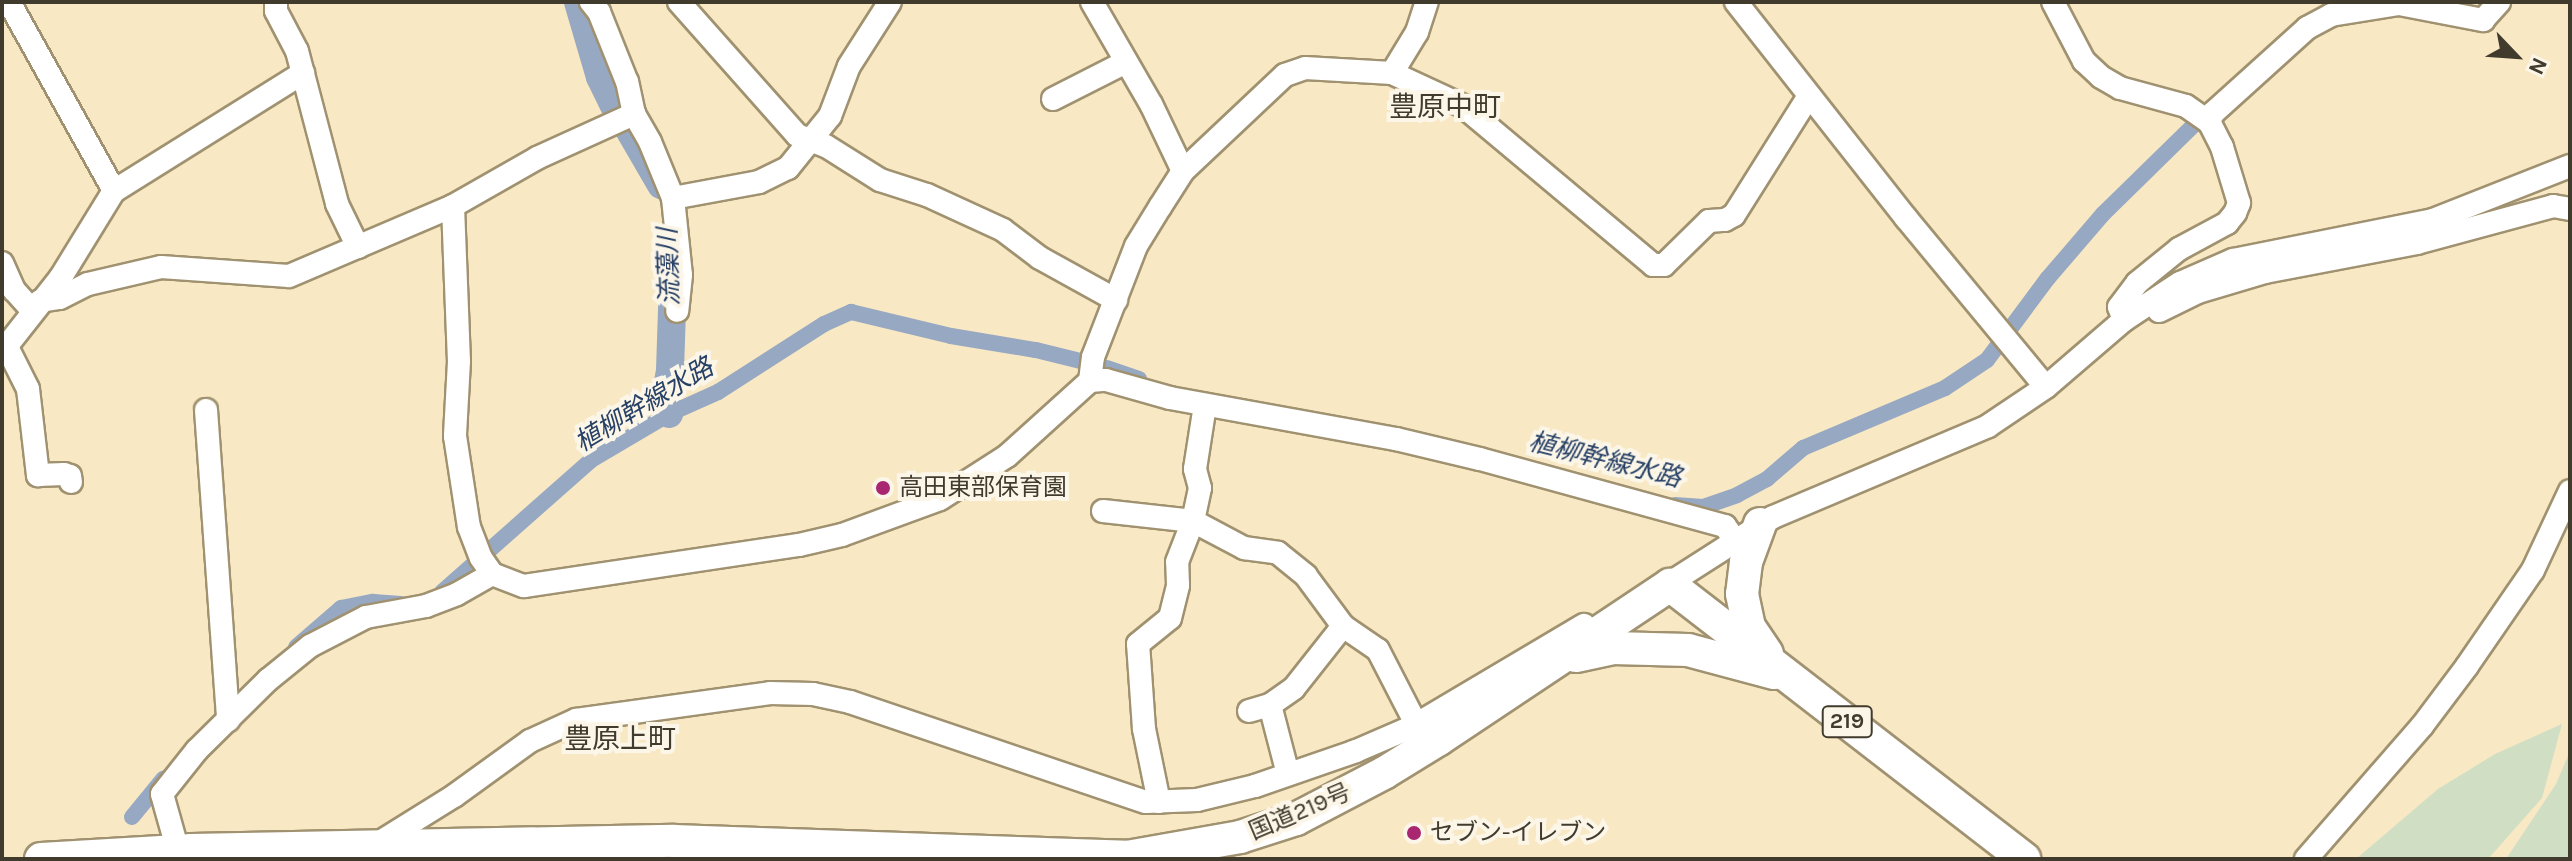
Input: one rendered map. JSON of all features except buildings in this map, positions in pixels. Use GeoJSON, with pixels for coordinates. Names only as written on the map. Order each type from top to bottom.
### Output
{"type":"FeatureCollection","features":[{"type":"Feature","properties":{"kind":"highway"},"geometry":{"type":"LineString","coordinates":[[1747,532],[1742,594],[1749,627],[1785,675]]}},
{"type":"Feature","properties":{"kind":"highway","name":"国道219号"},"geometry":{"type":"LineString","coordinates":[[41,859],[178,851],[674,841],[1127,857],[1173,854],[1296,819],[1384,773],[1670,585]]}},
{"type":"Feature","properties":{"kind":"highway","name":"219"},"geometry":{"type":"LineString","coordinates":[[1670,585],[2024,859]]}},
{"type":"Feature","properties":{"kind":"highway"},"geometry":{"type":"LineString","coordinates":[[1563,658],[1613,648],[1688,650],[1785,675]]}},
{"type":"Feature","properties":{"kind":"street"},"geometry":{"type":"LineString","coordinates":[[9,2],[114,191]]}},
{"type":"Feature","properties":{"kind":"street"},"geometry":{"type":"LineString","coordinates":[[276,2],[276,11],[297,51],[337,204],[358,247]]}},
{"type":"Feature","properties":{"kind":"street"},"geometry":{"type":"LineString","coordinates":[[591,2],[599,12],[627,82],[634,114],[650,142],[673,198],[681,275],[677,311]]}},
{"type":"Feature","properties":{"kind":"street"},"geometry":{"type":"LineString","coordinates":[[679,2],[797,135],[880,180],[927,195],[1003,230],[1040,258],[1116,300]]}},
{"type":"Feature","properties":{"kind":"street"},"geometry":{"type":"LineString","coordinates":[[673,198],[759,182],[779,175],[812,141],[830,116],[849,66],[890,2]]}},
{"type":"Feature","properties":{"kind":"street"},"geometry":{"type":"LineString","coordinates":[[1092,2],[1183,171]]}},
{"type":"Feature","properties":{"kind":"street"},"geometry":{"type":"LineString","coordinates":[[1392,73],[1411,44],[1427,2]]}},
{"type":"Feature","properties":{"kind":"street"},"geometry":{"type":"LineString","coordinates":[[2053,2],[2084,61],[2101,77],[2120,88],[2186,106],[2209,122],[2222,147],[2239,203],[2227,223],[2179,249],[2137,283],[2119,307],[2124,320]]}},
{"type":"Feature","properties":{"kind":"street"},"geometry":{"type":"LineString","coordinates":[[2209,122],[2213,113],[2330,8],[2399,4],[2483,20],[2499,2]]}},
{"type":"Feature","properties":{"kind":"street"},"geometry":{"type":"LineString","coordinates":[[1742,5],[1809,96],[2046,387]]}},
{"type":"Feature","properties":{"kind":"street"},"geometry":{"type":"LineString","coordinates":[[1053,99],[1126,62]]}},
{"type":"Feature","properties":{"kind":"street"},"geometry":{"type":"LineString","coordinates":[[1090,381],[1093,357],[1136,246],[1183,171],[1285,75],[1305,68],[1392,73],[1472,110],[1509,147],[1653,265],[1664,265],[1709,221],[1725,220],[1734,215],[1809,96]]}},
{"type":"Feature","properties":{"kind":"street"},"geometry":{"type":"LineString","coordinates":[[71,482],[70,476],[64,474],[38,475],[28,389],[5,350],[61,277],[114,191],[303,73]]}},
{"type":"Feature","properties":{"kind":"street"},"geometry":{"type":"LineString","coordinates":[[36,306],[88,284],[161,267],[289,276],[453,206],[537,158],[634,114]]}},
{"type":"Feature","properties":{"kind":"street"},"geometry":{"type":"LineString","coordinates":[[328,859],[374,847],[454,796],[530,741],[576,720],[770,693],[813,694],[850,702],[1146,802],[1197,800],[1288,774],[1356,751],[1416,724],[1591,620],[1670,585],[1747,532],[1988,426],[2046,387],[2124,320],[2180,283],[2233,260],[2433,220],[2570,166]]}},
{"type":"Feature","properties":{"kind":"street"},"geometry":{"type":"LineString","coordinates":[[453,206],[459,361],[455,436],[469,527],[481,558],[492,574],[524,586],[799,545],[842,535],[940,499],[1007,456],[1090,381],[1106,380],[1205,405],[1396,439],[1747,532]]}},
{"type":"Feature","properties":{"kind":"street"},"geometry":{"type":"LineString","coordinates":[[2092,349],[2198,292],[2265,272],[2417,243],[2553,206],[2570,209]]}},
{"type":"Feature","properties":{"kind":"street"},"geometry":{"type":"LineString","coordinates":[[2,263],[14,290],[36,306]]}},
{"type":"Feature","properties":{"kind":"street"},"geometry":{"type":"LineString","coordinates":[[1159,802],[1144,729],[1138,644],[1170,618],[1178,585],[1177,562],[1193,521],[1200,488],[1195,469],[1196,445],[1205,405]]}},
{"type":"Feature","properties":{"kind":"street"},"geometry":{"type":"LineString","coordinates":[[206,410],[228,720]]}},
{"type":"Feature","properties":{"kind":"street"},"geometry":{"type":"LineString","coordinates":[[2306,859],[2422,726],[2484,643],[2533,570],[2570,491]]}},
{"type":"Feature","properties":{"kind":"street"},"geometry":{"type":"LineString","coordinates":[[1103,511],[1193,521],[1244,548],[1278,553],[1306,576],[1343,626],[1378,650],[1416,724]]}},
{"type":"Feature","properties":{"kind":"street"},"geometry":{"type":"LineString","coordinates":[[178,851],[162,794],[197,750],[310,646],[366,617],[426,606],[457,594],[492,574]]}},
{"type":"Feature","properties":{"kind":"street"},"geometry":{"type":"LineString","coordinates":[[1288,774],[1259,708],[1294,688],[1343,626]]}},
{"type":"Feature","properties":{"kind":"green space"},"geometry":{"type":"Polygon","coordinates":[[[2562,724],[2542,798],[2488,859],[2356,859],[2438,789],[2495,754],[2562,724]]]}},
{"type":"Feature","properties":{"kind":"green space"},"geometry":{"type":"Polygon","coordinates":[[[2570,751],[2570,859],[2506,859],[2556,784],[2570,751]]]}},
{"type":"Feature","properties":{"kind":"waterway","name":"流藻川"},"geometry":{"type":"LineString","coordinates":[[578,2],[600,77],[616,110]]}},
{"type":"Feature","properties":{"kind":"waterway","name":"植柳幹線水路"},"geometry":{"type":"LineString","coordinates":[[1675,505],[1703,507],[1737,495],[1767,479],[1803,448],[1945,388],[1987,360],[2048,278],[2103,214],[2197,122]]}},
{"type":"Feature","properties":{"kind":"waterway","name":"流藻川"},"geometry":{"type":"LineString","coordinates":[[628,128],[661,185]]}},
{"type":"Feature","properties":{"kind":"waterway","name":"流藻川"},"geometry":{"type":"LineString","coordinates":[[669,414],[665,399],[670,370],[673,281]]}},
{"type":"Feature","properties":{"kind":"waterway","name":"植柳幹線水路"},"geometry":{"type":"LineString","coordinates":[[442,592],[591,460],[669,414],[718,392],[824,324],[851,312],[951,336],[1036,350],[1085,362]]}},
{"type":"Feature","properties":{"kind":"waterway","name":"植柳幹線水路"},"geometry":{"type":"LineString","coordinates":[[1107,368],[1139,379]]}},
{"type":"Feature","properties":{"kind":"waterway","name":"植柳幹線水路"},"geometry":{"type":"LineString","coordinates":[[296,647],[341,608],[373,602],[401,604]]}},
{"type":"Feature","properties":{"kind":"waterway","name":"植柳幹線水路"},"geometry":{"type":"LineString","coordinates":[[132,817],[164,778]]}},
{"type":"Feature","properties":{"kind":"place","name":"高田東部保育園"},"geometry":{"type":"Point","coordinates":[883,488]}},
{"type":"Feature","properties":{"kind":"place","name":"セブン-イレブン"},"geometry":{"type":"Point","coordinates":[1414,833]}},
{"type":"Feature","properties":{"kind":"district","name":"豊原中町"},"geometry":{"type":"Point","coordinates":[1445,107]}},
{"type":"Feature","properties":{"kind":"district","name":"豊原上町"},"geometry":{"type":"Point","coordinates":[620,739]}}]}
